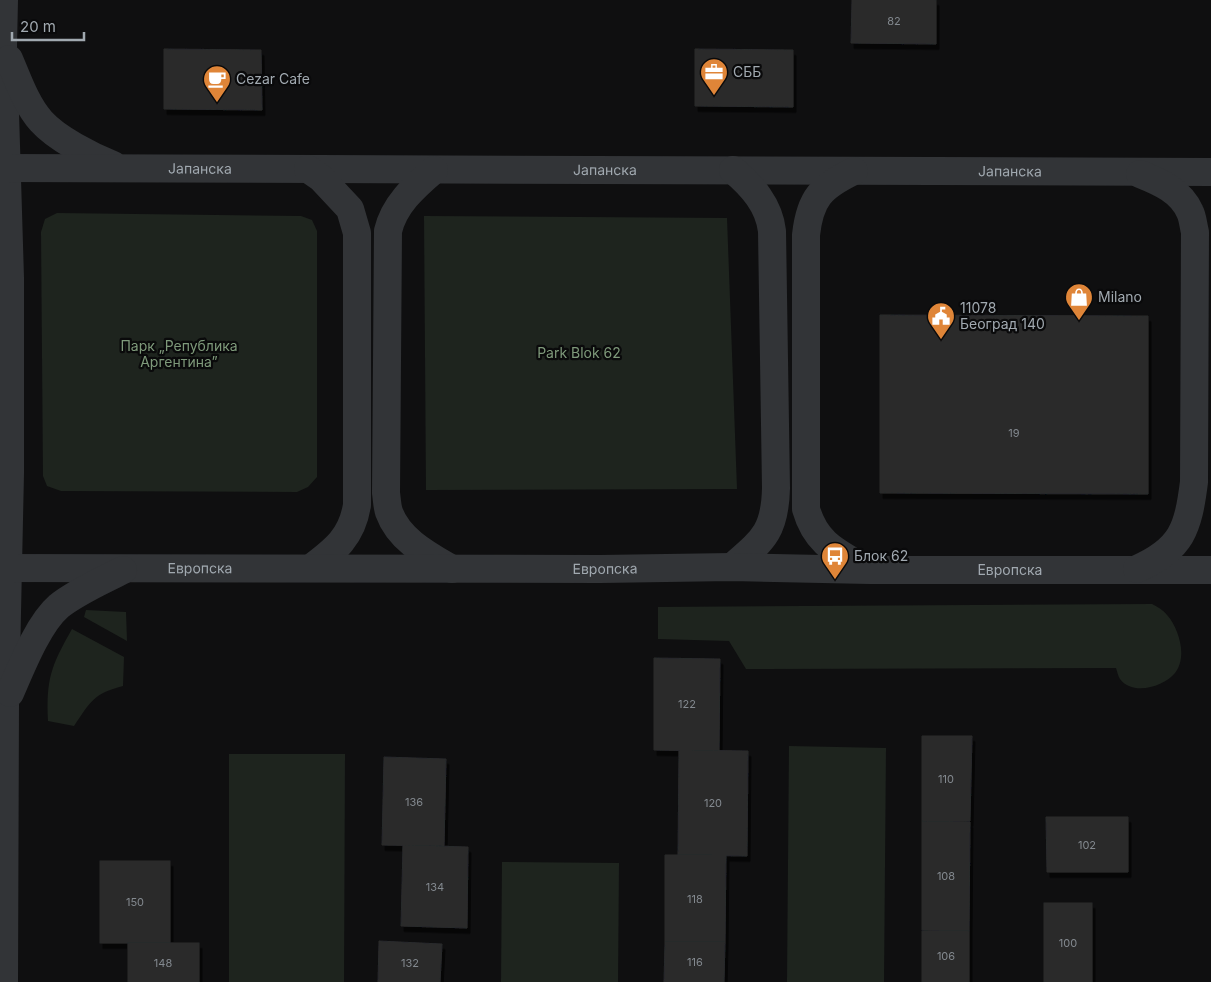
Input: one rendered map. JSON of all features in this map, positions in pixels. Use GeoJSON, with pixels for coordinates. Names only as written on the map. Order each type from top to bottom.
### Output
{"type":"FeatureCollection","features":[{"type":"Feature","properties":{"kind":"street"},"geometry":{"type":"LineString","coordinates":[[4,0],[4,168],[10,278],[10,473],[4,568],[4,982]]}},
{"type":"Feature","properties":{"kind":"street"},"geometry":{"type":"LineString","coordinates":[[3,46],[20,85],[41,121],[76,147],[93,157],[121,169]]}},
{"type":"Feature","properties":{"kind":"street","name":"Јапанска"},"geometry":{"type":"LineString","coordinates":[[4,168],[1211,172]]}},
{"type":"Feature","properties":{"kind":"street"},"geometry":{"type":"LineString","coordinates":[[308,170],[321,178],[350,209],[357,233],[358,505],[356,516],[345,540],[311,568]]}},
{"type":"Feature","properties":{"kind":"street"},"geometry":{"type":"LineString","coordinates":[[434,170],[417,184],[398,208],[391,219],[388,231],[386,492],[389,511],[395,523],[409,540],[423,552],[452,569]]}},
{"type":"Feature","properties":{"kind":"street"},"geometry":{"type":"LineString","coordinates":[[732,567],[757,545],[768,531],[776,508],[771,219],[756,192],[733,170]]}},
{"type":"Feature","properties":{"kind":"street"},"geometry":{"type":"LineString","coordinates":[[854,171],[836,179],[814,200],[808,217],[806,235],[806,509],[810,522],[822,541],[867,570]]}},
{"type":"Feature","properties":{"kind":"street"},"geometry":{"type":"LineString","coordinates":[[1133,172],[1168,187],[1180,198],[1190,212],[1195,232],[1194,482],[1191,502],[1184,529],[1172,548],[1155,562],[1136,570]]}},
{"type":"Feature","properties":{"kind":"street","name":"Европска"},"geometry":{"type":"LineString","coordinates":[[4,568],[452,569],[732,567],[867,570],[1211,570]]}},
{"type":"Feature","properties":{"kind":"street"},"geometry":{"type":"LineString","coordinates":[[5,706],[30,650],[49,617],[59,606],[70,599],[128,568]]}},
{"type":"Feature","properties":{"kind":"green space","name":"Парк „Република Аргентина”"},"geometry":{"type":"Polygon","coordinates":[[[57,213],[301,216],[312,220],[317,231],[317,477],[308,487],[297,492],[61,491],[47,486],[43,476],[41,232],[45,219],[57,213]]]}},
{"type":"Feature","properties":{"kind":"green space","name":"Park Blok 62"},"geometry":{"type":"Polygon","coordinates":[[[424,216],[727,218],[737,489],[426,490],[424,216]]]}},
{"type":"Feature","properties":{"kind":"green space"},"geometry":{"type":"Polygon","coordinates":[[[1152,604],[1168,615],[1173,623],[1180,642],[1181,658],[1178,668],[1170,678],[1148,688],[1132,687],[1125,684],[1119,678],[1116,668],[746,669],[729,641],[658,639],[658,607],[1152,604]]]}},
{"type":"Feature","properties":{"kind":"green space"},"geometry":{"type":"Polygon","coordinates":[[[86,610],[126,612],[127,641],[84,617],[86,610]]]}},
{"type":"Feature","properties":{"kind":"green space"},"geometry":{"type":"Polygon","coordinates":[[[72,629],[124,657],[123,686],[105,692],[94,700],[74,726],[48,721],[48,694],[51,673],[72,629]]]}},
{"type":"Feature","properties":{"kind":"green space"},"geometry":{"type":"Polygon","coordinates":[[[789,746],[886,748],[884,982],[787,982],[789,746]]]}},
{"type":"Feature","properties":{"kind":"green space"},"geometry":{"type":"Polygon","coordinates":[[[229,754],[345,754],[344,982],[229,982],[229,754]]]}},
{"type":"Feature","properties":{"kind":"green space"},"geometry":{"type":"Polygon","coordinates":[[[502,862],[619,863],[618,982],[501,982],[502,862]]]}},
{"type":"Feature","properties":{"kind":"building"},"geometry":{"type":"Polygon","coordinates":[[[852,0],[936,0],[936,44],[851,43],[852,0]]]}},
{"type":"Feature","properties":{"kind":"building"},"geometry":{"type":"Polygon","coordinates":[[[164,49],[261,50],[262,110],[164,109],[164,49]]]}},
{"type":"Feature","properties":{"kind":"building"},"geometry":{"type":"Polygon","coordinates":[[[695,49],[793,50],[793,107],[695,106],[695,49]]]}},
{"type":"Feature","properties":{"kind":"building"},"geometry":{"type":"Polygon","coordinates":[[[880,315],[1148,316],[1148,494],[880,493],[880,315]]]}},
{"type":"Feature","properties":{"kind":"building"},"geometry":{"type":"Polygon","coordinates":[[[654,658],[720,659],[719,751],[654,750],[654,658]]]}},
{"type":"Feature","properties":{"kind":"building"},"geometry":{"type":"Polygon","coordinates":[[[922,736],[972,736],[970,821],[922,821],[922,736]]]}},
{"type":"Feature","properties":{"kind":"building"},"geometry":{"type":"Polygon","coordinates":[[[679,750],[748,751],[747,856],[678,855],[679,750]]]}},
{"type":"Feature","properties":{"kind":"building"},"geometry":{"type":"Polygon","coordinates":[[[384,757],[446,759],[444,846],[382,845],[384,757]]]}},
{"type":"Feature","properties":{"kind":"building"},"geometry":{"type":"Polygon","coordinates":[[[1046,817],[1128,817],[1128,872],[1047,872],[1046,817]]]}},
{"type":"Feature","properties":{"kind":"building"},"geometry":{"type":"Polygon","coordinates":[[[922,821],[970,822],[969,931],[922,930],[922,821]]]}},
{"type":"Feature","properties":{"kind":"building"},"geometry":{"type":"Polygon","coordinates":[[[403,845],[468,847],[467,928],[401,926],[403,845]]]}},
{"type":"Feature","properties":{"kind":"building"},"geometry":{"type":"Polygon","coordinates":[[[665,855],[726,855],[725,942],[665,942],[665,855]]]}},
{"type":"Feature","properties":{"kind":"building"},"geometry":{"type":"Polygon","coordinates":[[[100,861],[170,861],[170,943],[100,943],[100,861]]]}},
{"type":"Feature","properties":{"kind":"building"},"geometry":{"type":"Polygon","coordinates":[[[1044,903],[1092,903],[1092,982],[1044,982],[1044,903]]]}},
{"type":"Feature","properties":{"kind":"building"},"geometry":{"type":"Polygon","coordinates":[[[922,931],[969,931],[969,982],[922,982],[922,931]]]}},
{"type":"Feature","properties":{"kind":"building"},"geometry":{"type":"Polygon","coordinates":[[[379,941],[442,944],[440,982],[378,982],[379,941]]]}},
{"type":"Feature","properties":{"kind":"building"},"geometry":{"type":"Polygon","coordinates":[[[665,942],[725,942],[724,982],[664,982],[665,942]]]}},
{"type":"Feature","properties":{"kind":"building"},"geometry":{"type":"Polygon","coordinates":[[[128,943],[199,943],[199,982],[128,982],[128,943]]]}},
{"type":"Feature","properties":{"kind":"place","name":"СББ"},"geometry":{"type":"Point","coordinates":[714,96]}},
{"type":"Feature","properties":{"kind":"place","name":"Cezar Cafe"},"geometry":{"type":"Point","coordinates":[217,103]}},
{"type":"Feature","properties":{"kind":"place","name":"Milano"},"geometry":{"type":"Point","coordinates":[1079,321]}},
{"type":"Feature","properties":{"kind":"place","name":"11078 Београд 140"},"geometry":{"type":"Point","coordinates":[941,340]}},
{"type":"Feature","properties":{"kind":"place","name":"Блок 62"},"geometry":{"type":"Point","coordinates":[835,580]}}]}
